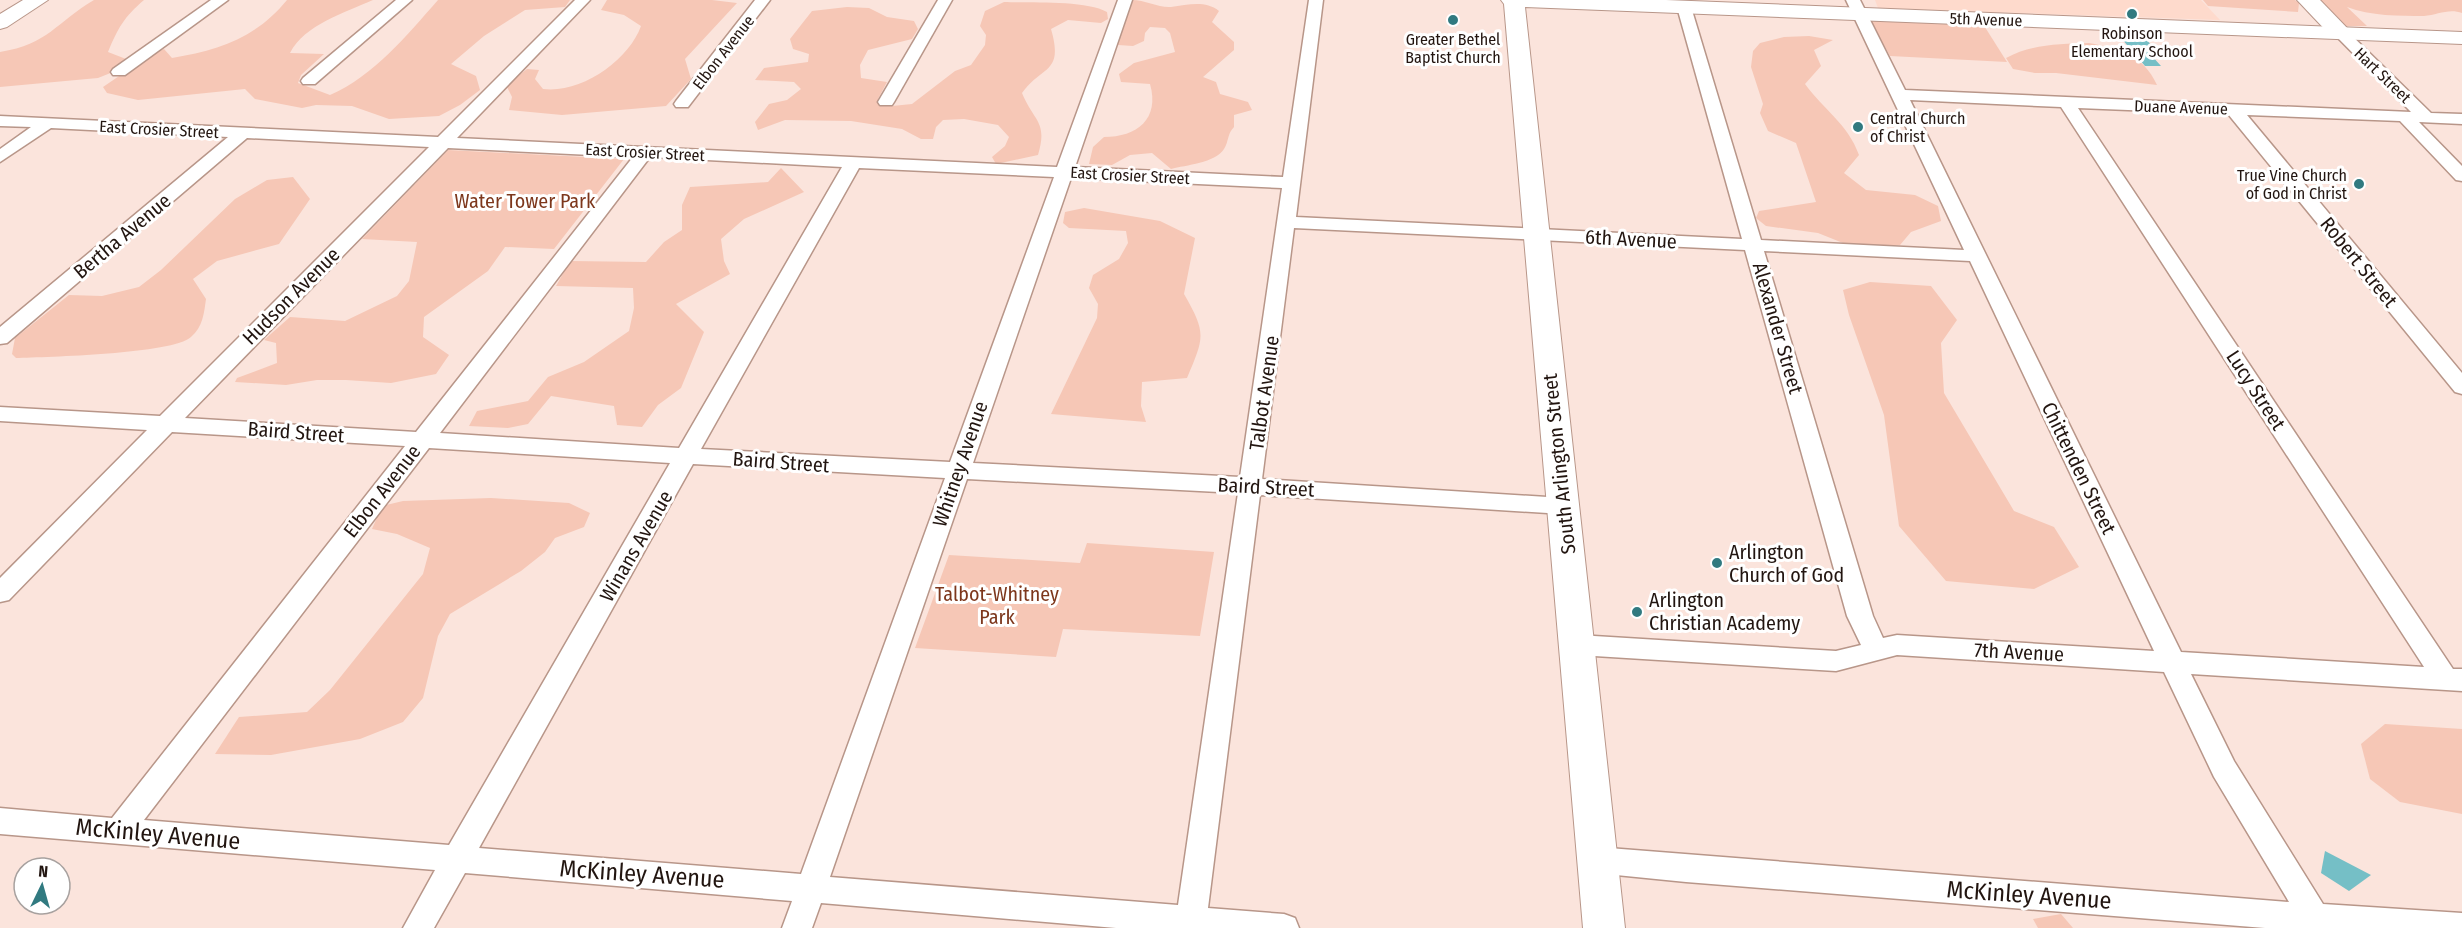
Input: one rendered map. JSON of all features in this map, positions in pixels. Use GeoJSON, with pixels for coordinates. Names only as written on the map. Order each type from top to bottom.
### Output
{"type":"FeatureCollection","features":[{"type":"Feature","properties":{"kind":"highway"},"geometry":{"type":"LineString","coordinates":[[2308,0],[2340,33]]}},
{"type":"Feature","properties":{"kind":"main road"},"geometry":{"type":"LineString","coordinates":[[0,23],[38,0]]}},
{"type":"Feature","properties":{"kind":"main road","name":"5th Avenue"},"geometry":{"type":"LineString","coordinates":[[1513,0],[1684,7],[1856,7],[2462,38]]}},
{"type":"Feature","properties":{"kind":"main road","name":"South Arlington Street"},"geometry":{"type":"LineString","coordinates":[[1513,0],[1604,928]]}},
{"type":"Feature","properties":{"kind":"street"},"geometry":{"type":"LineString","coordinates":[[119,72],[221,0]]}},
{"type":"Feature","properties":{"kind":"street"},"geometry":{"type":"LineString","coordinates":[[309,81],[405,0]]}},
{"type":"Feature","properties":{"kind":"street","name":"Hudson Avenue"},"geometry":{"type":"LineString","coordinates":[[0,593],[583,0]]}},
{"type":"Feature","properties":{"kind":"street","name":"Elbon Avenue"},"geometry":{"type":"LineString","coordinates":[[682,104],[763,0]]}},
{"type":"Feature","properties":{"kind":"street"},"geometry":{"type":"LineString","coordinates":[[886,102],[945,0]]}},
{"type":"Feature","properties":{"kind":"street","name":"Whitney Avenue"},"geometry":{"type":"LineString","coordinates":[[797,928],[1125,0]]}},
{"type":"Feature","properties":{"kind":"street","name":"Talbot Avenue"},"geometry":{"type":"LineString","coordinates":[[1191,924],[1287,222],[1289,183],[1316,0]]}},
{"type":"Feature","properties":{"kind":"street","name":"Alexander Street"},"geometry":{"type":"LineString","coordinates":[[1684,7],[1755,246],[1860,616],[1875,648]]}},
{"type":"Feature","properties":{"kind":"street","name":"Chittenden Street"},"geometry":{"type":"LineString","coordinates":[[1856,7],[2224,769],[2318,923]]}},
{"type":"Feature","properties":{"kind":"street","name":"Hart Street"},"geometry":{"type":"LineString","coordinates":[[2340,33],[2427,118]]}},
{"type":"Feature","properties":{"kind":"street","name":"Duane Avenue"},"geometry":{"type":"LineString","coordinates":[[1900,95],[2462,119]]}},
{"type":"Feature","properties":{"kind":"street","name":"Lucy Street"},"geometry":{"type":"LineString","coordinates":[[2066,102],[2454,679]]}},
{"type":"Feature","properties":{"kind":"street","name":"Robert Street"},"geometry":{"type":"LineString","coordinates":[[2233,110],[2462,387]]}},
{"type":"Feature","properties":{"kind":"street","name":"Hart Street"},"geometry":{"type":"LineString","coordinates":[[2405,117],[2462,176]]}},
{"type":"Feature","properties":{"kind":"street","name":"East Crosier Street"},"geometry":{"type":"LineString","coordinates":[[0,121],[1289,183]]}},
{"type":"Feature","properties":{"kind":"street"},"geometry":{"type":"LineString","coordinates":[[0,157],[48,123]]}},
{"type":"Feature","properties":{"kind":"street","name":"Bertha Avenue"},"geometry":{"type":"LineString","coordinates":[[0,338],[243,133]]}},
{"type":"Feature","properties":{"kind":"street","name":"Elbon Avenue"},"geometry":{"type":"LineString","coordinates":[[120,830],[645,153]]}},
{"type":"Feature","properties":{"kind":"street","name":"Winans Avenue"},"geometry":{"type":"LineString","coordinates":[[418,928],[853,162]]}},
{"type":"Feature","properties":{"kind":"street","name":"6th Avenue"},"geometry":{"type":"LineString","coordinates":[[1287,222],[1975,256]]}},
{"type":"Feature","properties":{"kind":"street","name":"Baird Street"},"geometry":{"type":"LineString","coordinates":[[0,414],[422,441],[1251,485],[1563,506]]}},
{"type":"Feature","properties":{"kind":"street","name":"7th Avenue"},"geometry":{"type":"LineString","coordinates":[[1578,645],[1836,661],[1864,655],[1875,648],[1897,645],[2454,679]]}},
{"type":"Feature","properties":{"kind":"street","name":"McKinley Avenue"},"geometry":{"type":"LineString","coordinates":[[0,821],[811,888],[1191,924],[1284,928]]}},
{"type":"Feature","properties":{"kind":"street","name":"McKinley Avenue"},"geometry":{"type":"LineString","coordinates":[[1596,860],[2318,923],[2462,927]]}},
{"type":"Feature","properties":{"kind":"shaded area","name":"Robinson Elementary School"},"geometry":{"type":"Polygon","coordinates":[[[1875,0],[2201,0],[2220,20],[1878,8],[1875,0]]]}},
{"type":"Feature","properties":{"kind":"green space"},"geometry":{"type":"Polygon","coordinates":[[[94,0],[144,0],[126,18],[108,52],[126,59],[113,72],[98,78],[0,87],[0,52],[30,44],[41,38],[94,0]]]}},
{"type":"Feature","properties":{"kind":"green space"},"geometry":{"type":"Polygon","coordinates":[[[287,0],[373,0],[315,27],[296,43],[290,53],[324,54],[301,75],[298,83],[330,95],[361,77],[389,54],[438,0],[570,0],[565,7],[525,10],[484,36],[451,64],[476,76],[480,90],[460,105],[439,116],[389,119],[352,106],[316,105],[302,108],[255,99],[245,89],[138,100],[107,93],[103,87],[150,55],[164,49],[172,58],[205,51],[235,40],[263,24],[287,0]]]}},
{"type":"Feature","properties":{"kind":"green space"},"geometry":{"type":"Polygon","coordinates":[[[607,0],[712,0],[737,3],[685,59],[691,79],[666,106],[562,115],[509,110],[512,97],[506,85],[527,69],[539,70],[535,79],[543,89],[558,89],[588,80],[602,72],[626,51],[641,26],[624,15],[601,10],[607,0]]]}},
{"type":"Feature","properties":{"kind":"green space"},"geometry":{"type":"Polygon","coordinates":[[[1132,0],[1166,7],[1202,4],[1219,11],[1212,22],[1234,42],[1234,50],[1203,77],[1216,82],[1220,94],[1248,102],[1252,110],[1234,115],[1234,127],[1220,154],[1200,163],[1171,169],[1152,153],[1130,155],[1112,165],[1089,164],[1093,147],[1104,137],[1127,134],[1136,129],[1149,116],[1152,107],[1150,84],[1121,82],[1119,74],[1134,63],[1175,52],[1170,33],[1165,28],[1150,27],[1145,33],[1144,41],[1133,46],[1118,45],[1115,37],[1132,0]]]}},
{"type":"Feature","properties":{"kind":"green space"},"geometry":{"type":"Polygon","coordinates":[[[2203,0],[2295,0],[2299,3],[2298,12],[2208,6],[2203,0]]]}},
{"type":"Feature","properties":{"kind":"green space"},"geometry":{"type":"Polygon","coordinates":[[[2314,0],[2462,0],[2462,13],[2452,11],[2424,16],[2395,16],[2347,7],[2367,26],[2343,26],[2314,0]]]}},
{"type":"Feature","properties":{"kind":"green space"},"geometry":{"type":"Polygon","coordinates":[[[1004,2],[1072,4],[1098,8],[1107,12],[1108,19],[1101,23],[1068,20],[1051,29],[1055,54],[1053,62],[1022,93],[1040,128],[1041,144],[1038,155],[996,164],[992,157],[1005,146],[1009,137],[998,125],[964,119],[943,120],[936,127],[933,139],[921,139],[902,129],[851,121],[785,120],[758,130],[755,122],[769,104],[787,100],[801,89],[794,82],[755,80],[764,68],[808,62],[809,54],[793,49],[790,39],[812,11],[847,7],[869,8],[887,17],[914,21],[918,29],[912,39],[868,50],[860,65],[861,78],[887,82],[878,99],[892,106],[912,104],[955,71],[971,65],[985,45],[986,35],[980,26],[985,11],[1004,2]]]}},
{"type":"Feature","properties":{"kind":"green space"},"geometry":{"type":"Polygon","coordinates":[[[1868,17],[1983,24],[2007,62],[1890,56],[1868,17]]]}},
{"type":"Feature","properties":{"kind":"green space"},"geometry":{"type":"Polygon","coordinates":[[[1809,36],[1833,40],[1814,50],[1821,66],[1805,84],[1849,134],[1859,155],[1844,173],[1866,190],[1915,195],[1938,206],[1941,221],[1911,232],[1900,245],[1853,247],[1818,233],[1766,226],[1756,218],[1759,211],[1816,202],[1796,143],[1768,131],[1760,113],[1763,104],[1751,67],[1753,51],[1760,43],[1784,37],[1809,36]]]}},
{"type":"Feature","properties":{"kind":"green space"},"geometry":{"type":"Polygon","coordinates":[[[2089,43],[2129,55],[2145,66],[2157,85],[2056,73],[2035,73],[2013,69],[2006,58],[2036,47],[2089,43]]]}},
{"type":"Feature","properties":{"kind":"green space","name":"Water Tower Park"},"geometry":{"type":"Polygon","coordinates":[[[448,150],[624,159],[554,249],[505,247],[488,271],[424,317],[423,337],[449,355],[436,374],[391,383],[346,380],[317,380],[286,385],[235,382],[237,378],[277,363],[276,343],[264,340],[290,317],[345,321],[397,296],[409,281],[417,242],[362,239],[448,150]]]}},
{"type":"Feature","properties":{"kind":"green space"},"geometry":{"type":"Polygon","coordinates":[[[781,168],[804,192],[744,219],[721,239],[724,261],[730,274],[676,304],[704,332],[681,388],[658,405],[642,427],[617,425],[614,406],[551,396],[528,424],[508,428],[469,426],[477,411],[528,401],[548,377],[584,362],[629,331],[634,308],[633,288],[556,286],[570,261],[646,262],[664,242],[682,230],[682,205],[690,187],[768,182],[781,168]]]}},
{"type":"Feature","properties":{"kind":"green space"},"geometry":{"type":"Polygon","coordinates":[[[293,177],[310,199],[279,244],[217,261],[193,279],[206,299],[204,315],[191,337],[180,343],[108,354],[16,358],[12,354],[15,338],[69,295],[102,296],[139,287],[161,270],[235,199],[267,180],[293,177]]]}},
{"type":"Feature","properties":{"kind":"green space"},"geometry":{"type":"Polygon","coordinates":[[[1084,208],[1160,221],[1195,238],[1184,294],[1200,327],[1200,344],[1187,378],[1142,382],[1141,406],[1146,422],[1051,414],[1097,318],[1098,304],[1089,288],[1093,275],[1119,259],[1128,243],[1126,231],[1069,228],[1063,223],[1065,212],[1084,208]]]}},
{"type":"Feature","properties":{"kind":"green space"},"geometry":{"type":"Polygon","coordinates":[[[1870,282],[1931,286],[1957,320],[1941,343],[1944,393],[2014,511],[2054,527],[2079,567],[2034,589],[1946,581],[1899,526],[1884,415],[1849,315],[1843,290],[1870,282]]]}},
{"type":"Feature","properties":{"kind":"green space"},"geometry":{"type":"Polygon","coordinates":[[[491,498],[569,503],[590,513],[584,527],[555,538],[545,552],[521,571],[450,614],[438,636],[423,698],[403,722],[360,739],[271,755],[215,754],[239,717],[307,712],[330,690],[423,574],[430,548],[397,534],[372,529],[382,506],[403,501],[491,498]]]}},
{"type":"Feature","properties":{"kind":"green space","name":"Talbot-Whitney Park"},"geometry":{"type":"Polygon","coordinates":[[[1087,543],[1214,552],[1200,636],[1063,629],[1056,657],[915,648],[949,555],[1080,563],[1087,543]]]}},
{"type":"Feature","properties":{"kind":"green space"},"geometry":{"type":"Polygon","coordinates":[[[2385,724],[2462,729],[2462,814],[2400,802],[2370,779],[2361,744],[2385,724]]]}},
{"type":"Feature","properties":{"kind":"green space"},"geometry":{"type":"Polygon","coordinates":[[[2061,914],[2073,928],[2038,928],[2033,919],[2061,914]]]}},
{"type":"Feature","properties":{"kind":"water"},"geometry":{"type":"Polygon","coordinates":[[[2121,38],[2145,38],[2161,56],[2152,56],[2161,66],[2145,66],[2121,38]]]}},
{"type":"Feature","properties":{"kind":"water"},"geometry":{"type":"Polygon","coordinates":[[[2325,851],[2371,875],[2349,891],[2321,873],[2325,851]]]}},
{"type":"Feature","properties":{"kind":"place","name":"Robinson Elementary School"},"geometry":{"type":"Point","coordinates":[2132,14]}},
{"type":"Feature","properties":{"kind":"place","name":"Greater Bethel Baptist Church"},"geometry":{"type":"Point","coordinates":[1453,20]}},
{"type":"Feature","properties":{"kind":"place","name":"Central Church of Christ"},"geometry":{"type":"Point","coordinates":[1858,127]}},
{"type":"Feature","properties":{"kind":"place","name":"True Vine Church of God in Christ"},"geometry":{"type":"Point","coordinates":[2359,184]}},
{"type":"Feature","properties":{"kind":"place","name":"Arlington Church of God"},"geometry":{"type":"Point","coordinates":[1717,563]}},
{"type":"Feature","properties":{"kind":"place","name":"Arlington Christian Academy"},"geometry":{"type":"Point","coordinates":[1637,612]}}]}
